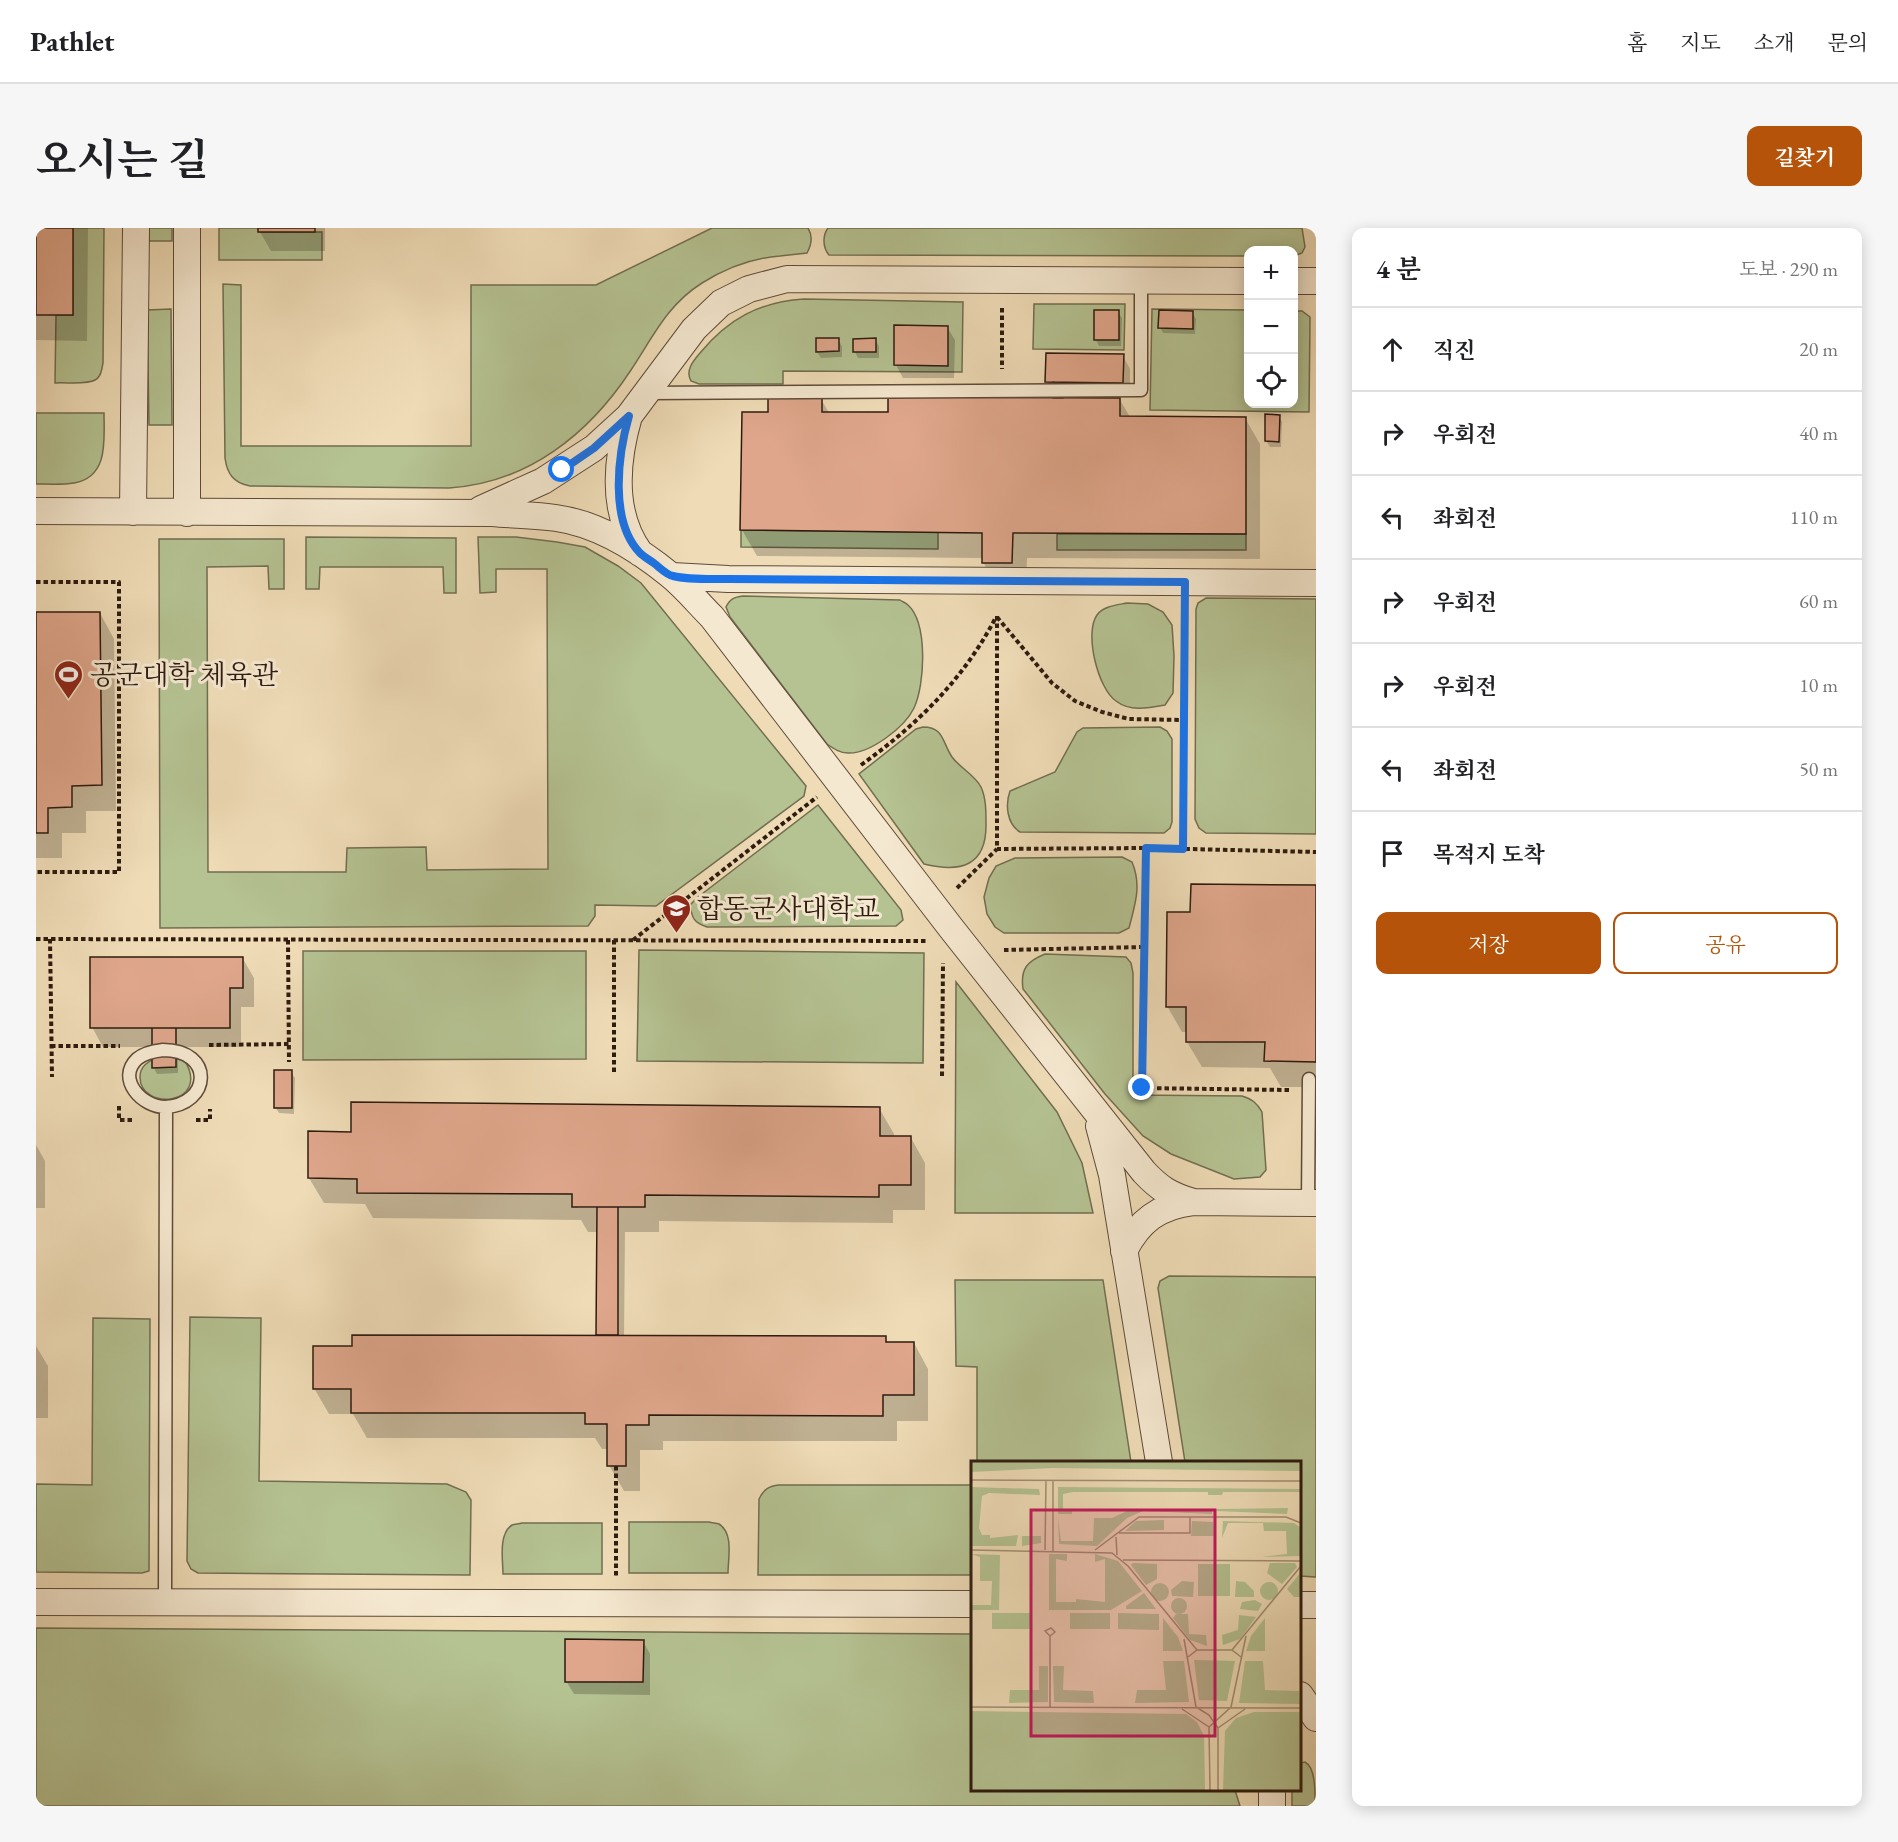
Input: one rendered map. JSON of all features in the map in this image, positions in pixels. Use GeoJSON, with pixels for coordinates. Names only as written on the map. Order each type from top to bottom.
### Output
{"type":"FeatureCollection","features":[{"type":"Feature","properties":{"kind":"street"},"geometry":{"type":"LineString","coordinates":[[133,512],[136,228]]}},
{"type":"Feature","properties":{"kind":"street"},"geometry":{"type":"LineString","coordinates":[[187,228],[187,513]]}},
{"type":"Feature","properties":{"kind":"street"},"geometry":{"type":"LineString","coordinates":[[468,513],[511,496],[562,470],[594,448],[629,416],[694,329],[721,303],[749,289],[787,279],[1244,281]]}},
{"type":"Feature","properties":{"kind":"street"},"geometry":{"type":"LineString","coordinates":[[1298,281],[1316,281]]}},
{"type":"Feature","properties":{"kind":"street"},"geometry":{"type":"LineString","coordinates":[[629,416],[620,460],[619,494],[625,526],[630,540],[640,553]]}},
{"type":"Feature","properties":{"kind":"street"},"geometry":{"type":"LineString","coordinates":[[36,511],[492,513],[558,518],[598,530],[640,553],[672,576],[712,617],[1143,1172],[1170,1195],[1192,1202]]}},
{"type":"Feature","properties":{"kind":"street"},"geometry":{"type":"LineString","coordinates":[[672,576],[729,579],[1316,582]]}},
{"type":"Feature","properties":{"kind":"street"},"geometry":{"type":"LineString","coordinates":[[712,617],[705,598],[707,591],[713,584],[729,579]]}},
{"type":"Feature","properties":{"kind":"street"},"geometry":{"type":"LineString","coordinates":[[1092,1108],[1107,1150],[1159,1461]]}},
{"type":"Feature","properties":{"kind":"street"},"geometry":{"type":"LineString","coordinates":[[1124,1251],[1141,1224],[1158,1211],[1176,1204],[1192,1202],[1312,1203]]}},
{"type":"Feature","properties":{"kind":"street"},"geometry":{"type":"LineString","coordinates":[[36,1602],[971,1604]]}},
{"type":"Feature","properties":{"kind":"lane"},"geometry":{"type":"LineString","coordinates":[[646,393],[1141,390],[1141,281]]}},
{"type":"Feature","properties":{"kind":"lane"},"geometry":{"type":"LineString","coordinates":[[174,1050],[193,1059],[199,1066],[200,1086],[195,1094],[177,1105],[166,1107],[144,1102],[133,1089],[130,1071],[133,1064],[143,1055],[174,1050]]}},
{"type":"Feature","properties":{"kind":"lane"},"geometry":{"type":"LineString","coordinates":[[1309,1084],[1312,1203]]}},
{"type":"Feature","properties":{"kind":"lane"},"geometry":{"type":"LineString","coordinates":[[165,1602],[166,1107]]}},
{"type":"Feature","properties":{"kind":"path"},"geometry":{"type":"LineString","coordinates":[[1002,298],[1002,391]]}},
{"type":"Feature","properties":{"kind":"path"},"geometry":{"type":"LineString","coordinates":[[36,582],[119,582],[119,872],[36,872]]}},
{"type":"Feature","properties":{"kind":"path"},"geometry":{"type":"LineString","coordinates":[[1183,849],[1185,582]]}},
{"type":"Feature","properties":{"kind":"path"},"geometry":{"type":"LineString","coordinates":[[997,609],[997,849]]}},
{"type":"Feature","properties":{"kind":"path"},"geometry":{"type":"LineString","coordinates":[[997,616],[1052,683],[1075,701],[1102,712],[1130,719],[1184,720]]}},
{"type":"Feature","properties":{"kind":"path"},"geometry":{"type":"LineString","coordinates":[[859,766],[934,705],[971,660],[997,616]]}},
{"type":"Feature","properties":{"kind":"path"},"geometry":{"type":"LineString","coordinates":[[632,941],[820,795]]}},
{"type":"Feature","properties":{"kind":"path"},"geometry":{"type":"LineString","coordinates":[[1146,848],[1142,1088],[1309,1084]]}},
{"type":"Feature","properties":{"kind":"path"},"geometry":{"type":"LineString","coordinates":[[962,896],[956,889],[997,849],[1146,848],[1316,852]]}},
{"type":"Feature","properties":{"kind":"path"},"geometry":{"type":"LineString","coordinates":[[36,939],[934,941]]}},
{"type":"Feature","properties":{"kind":"path"},"geometry":{"type":"LineString","coordinates":[[50,939],[52,1077]]}},
{"type":"Feature","properties":{"kind":"path"},"geometry":{"type":"LineString","coordinates":[[288,940],[289,1062]]}},
{"type":"Feature","properties":{"kind":"path"},"geometry":{"type":"LineString","coordinates":[[614,940],[614,1075]]}},
{"type":"Feature","properties":{"kind":"path"},"geometry":{"type":"LineString","coordinates":[[1000,950],[1144,947]]}},
{"type":"Feature","properties":{"kind":"path"},"geometry":{"type":"LineString","coordinates":[[942,1076],[943,953]]}},
{"type":"Feature","properties":{"kind":"path"},"geometry":{"type":"LineString","coordinates":[[616,1466],[616,1581]]}},
{"type":"Feature","properties":{"kind":"green space"},"geometry":{"type":"Polygon","coordinates":[[[73,228],[104,228],[103,363],[99,377],[91,382],[55,383],[56,315],[73,315],[73,228]]]}},
{"type":"Feature","properties":{"kind":"green space"},"geometry":{"type":"Polygon","coordinates":[[[149,228],[172,228],[172,241],[149,241],[149,228]]]}},
{"type":"Feature","properties":{"kind":"green space"},"geometry":{"type":"Polygon","coordinates":[[[219,228],[258,228],[259,232],[322,232],[322,260],[219,260],[219,228]]]}},
{"type":"Feature","properties":{"kind":"green space"},"geometry":{"type":"Polygon","coordinates":[[[712,228],[808,228],[811,243],[807,253],[759,259],[730,268],[690,292],[670,311],[631,370],[596,415],[554,451],[530,465],[478,484],[449,488],[250,486],[235,480],[229,473],[225,458],[223,284],[241,285],[241,446],[471,446],[471,285],[596,285],[712,228]]]}},
{"type":"Feature","properties":{"kind":"green space"},"geometry":{"type":"Polygon","coordinates":[[[828,228],[1302,228],[1305,247],[1302,253],[1298,254],[1298,246],[1244,246],[1244,256],[829,255],[825,249],[825,235],[828,228]]]}},
{"type":"Feature","properties":{"kind":"green space"},"geometry":{"type":"Polygon","coordinates":[[[804,299],[963,302],[962,372],[783,371],[783,384],[699,384],[691,381],[689,370],[695,359],[733,322],[759,308],[804,299]]]}},
{"type":"Feature","properties":{"kind":"green space"},"geometry":{"type":"Polygon","coordinates":[[[1034,304],[1125,304],[1124,350],[1033,349],[1034,304]]]}},
{"type":"Feature","properties":{"kind":"green space"},"geometry":{"type":"Polygon","coordinates":[[[171,309],[172,425],[149,425],[147,310],[171,309]]]}},
{"type":"Feature","properties":{"kind":"green space"},"geometry":{"type":"Polygon","coordinates":[[[1152,309],[1244,310],[1244,408],[1298,408],[1298,311],[1310,317],[1309,412],[1150,410],[1152,309]]]}},
{"type":"Feature","properties":{"kind":"green space"},"geometry":{"type":"Polygon","coordinates":[[[36,413],[104,413],[102,456],[93,473],[74,483],[36,484],[36,413]]]}},
{"type":"Feature","properties":{"kind":"green space"},"geometry":{"type":"Polygon","coordinates":[[[741,530],[938,532],[938,549],[741,547],[741,530]]]}},
{"type":"Feature","properties":{"kind":"green space"},"geometry":{"type":"Polygon","coordinates":[[[1057,534],[1246,534],[1246,550],[1057,550],[1057,534]]]}},
{"type":"Feature","properties":{"kind":"green space"},"geometry":{"type":"Polygon","coordinates":[[[306,537],[456,538],[456,593],[444,593],[443,567],[320,567],[319,589],[306,589],[306,537]]]}},
{"type":"Feature","properties":{"kind":"green space"},"geometry":{"type":"Polygon","coordinates":[[[478,537],[516,537],[585,547],[618,566],[641,583],[806,786],[804,796],[656,906],[595,905],[595,916],[588,926],[160,928],[159,539],[284,539],[284,589],[269,589],[268,566],[207,567],[208,872],[346,872],[347,848],[426,847],[427,870],[548,869],[547,569],[496,569],[496,592],[480,593],[478,537]]]}},
{"type":"Feature","properties":{"kind":"green space"},"geometry":{"type":"Polygon","coordinates":[[[743,596],[900,600],[914,614],[922,639],[921,685],[914,708],[895,731],[866,749],[845,753],[827,744],[730,617],[726,607],[733,599],[743,596]]]}},
{"type":"Feature","properties":{"kind":"green space"},"geometry":{"type":"Polygon","coordinates":[[[1206,598],[1316,599],[1316,834],[1206,833],[1199,828],[1195,819],[1196,609],[1198,603],[1206,598]]]}},
{"type":"Feature","properties":{"kind":"green space"},"geometry":{"type":"Polygon","coordinates":[[[1127,603],[1148,604],[1163,612],[1172,625],[1173,693],[1165,705],[1127,707],[1109,695],[1099,673],[1093,647],[1093,623],[1103,610],[1110,606],[1127,603]]]}},
{"type":"Feature","properties":{"kind":"green space"},"geometry":{"type":"Polygon","coordinates":[[[923,727],[935,730],[942,736],[952,757],[978,783],[984,796],[986,823],[982,849],[977,857],[960,866],[937,867],[924,864],[859,774],[916,729],[923,727]]]}},
{"type":"Feature","properties":{"kind":"green space"},"geometry":{"type":"Polygon","coordinates":[[[1160,727],[1167,731],[1172,739],[1172,822],[1170,828],[1164,833],[1020,832],[1012,824],[1008,808],[1010,791],[1055,772],[1077,732],[1083,728],[1160,727]]]}},
{"type":"Feature","properties":{"kind":"green space"},"geometry":{"type":"Polygon","coordinates":[[[818,805],[901,910],[903,920],[896,926],[707,927],[696,922],[690,905],[698,897],[818,805]]]}},
{"type":"Feature","properties":{"kind":"green space"},"geometry":{"type":"Polygon","coordinates":[[[1122,857],[1132,862],[1137,887],[1129,928],[1119,933],[1004,933],[995,927],[987,914],[984,897],[989,878],[996,866],[1015,858],[1122,857]]]}},
{"type":"Feature","properties":{"kind":"green space"},"geometry":{"type":"Polygon","coordinates":[[[639,950],[924,953],[923,1063],[637,1061],[639,950]]]}},
{"type":"Feature","properties":{"kind":"green space"},"geometry":{"type":"Polygon","coordinates":[[[303,951],[586,951],[586,1059],[303,1060],[303,951]]]}},
{"type":"Feature","properties":{"kind":"green space"},"geometry":{"type":"Polygon","coordinates":[[[1045,954],[1126,957],[1131,963],[1133,973],[1133,1095],[1242,1096],[1251,1100],[1262,1112],[1266,1170],[1260,1177],[1234,1179],[1171,1154],[1143,1136],[1105,1094],[1023,989],[1022,982],[1026,966],[1045,954]]]}},
{"type":"Feature","properties":{"kind":"green space"},"geometry":{"type":"Polygon","coordinates":[[[956,982],[1057,1112],[1082,1163],[1093,1213],[955,1213],[956,982]]]}},
{"type":"Feature","properties":{"kind":"green space"},"geometry":{"type":"Polygon","coordinates":[[[157,1057],[170,1057],[185,1061],[191,1076],[189,1087],[182,1095],[172,1099],[161,1099],[151,1095],[143,1088],[141,1070],[157,1057]]]}},
{"type":"Feature","properties":{"kind":"green space"},"geometry":{"type":"Polygon","coordinates":[[[1169,1276],[1316,1277],[1316,1577],[1301,1576],[1301,1461],[1185,1461],[1158,1288],[1160,1281],[1169,1276]]]}},
{"type":"Feature","properties":{"kind":"green space"},"geometry":{"type":"Polygon","coordinates":[[[955,1280],[1103,1280],[1131,1461],[977,1461],[977,1367],[956,1366],[955,1280]]]}},
{"type":"Feature","properties":{"kind":"green space"},"geometry":{"type":"Polygon","coordinates":[[[190,1317],[261,1318],[259,1481],[447,1484],[466,1492],[471,1500],[470,1575],[198,1573],[191,1569],[187,1561],[190,1317]]]}},
{"type":"Feature","properties":{"kind":"green space"},"geometry":{"type":"Polygon","coordinates":[[[93,1318],[150,1319],[149,1571],[142,1573],[36,1572],[36,1484],[92,1485],[93,1318]]]}},
{"type":"Feature","properties":{"kind":"green space"},"geometry":{"type":"Polygon","coordinates":[[[971,1485],[971,1575],[758,1575],[759,1499],[772,1486],[971,1485]]]}},
{"type":"Feature","properties":{"kind":"green space"},"geometry":{"type":"Polygon","coordinates":[[[629,1522],[719,1524],[727,1533],[728,1573],[629,1573],[629,1522]]]}},
{"type":"Feature","properties":{"kind":"green space"},"geometry":{"type":"Polygon","coordinates":[[[602,1523],[602,1574],[503,1574],[502,1548],[505,1535],[512,1525],[602,1523]]]}},
{"type":"Feature","properties":{"kind":"green space"},"geometry":{"type":"Polygon","coordinates":[[[36,1628],[971,1634],[971,1791],[1235,1791],[1240,1806],[36,1806],[36,1628]]]}},
{"type":"Feature","properties":{"kind":"green space"},"geometry":{"type":"Polygon","coordinates":[[[1305,1762],[1309,1765],[1313,1775],[1315,1806],[1292,1806],[1292,1791],[1301,1791],[1301,1763],[1305,1762]]]}},
{"type":"Feature","properties":{"kind":"building"},"geometry":{"type":"Polygon","coordinates":[[[36,228],[73,228],[73,315],[36,315],[36,228]]]}},
{"type":"Feature","properties":{"kind":"building"},"geometry":{"type":"Polygon","coordinates":[[[258,228],[315,228],[315,232],[258,232],[258,228]]]}},
{"type":"Feature","properties":{"kind":"building"},"geometry":{"type":"Polygon","coordinates":[[[1094,310],[1119,310],[1119,340],[1094,340],[1094,310]]]}},
{"type":"Feature","properties":{"kind":"building"},"geometry":{"type":"Polygon","coordinates":[[[1159,310],[1193,311],[1193,329],[1158,328],[1159,310]]]}},
{"type":"Feature","properties":{"kind":"building"},"geometry":{"type":"Polygon","coordinates":[[[894,325],[948,326],[948,366],[894,365],[894,325]]]}},
{"type":"Feature","properties":{"kind":"building"},"geometry":{"type":"Polygon","coordinates":[[[816,338],[839,338],[839,351],[816,352],[816,338]]]}},
{"type":"Feature","properties":{"kind":"building"},"geometry":{"type":"Polygon","coordinates":[[[876,338],[876,352],[853,352],[853,339],[876,338]]]}},
{"type":"Feature","properties":{"kind":"building"},"geometry":{"type":"Polygon","coordinates":[[[1046,353],[1124,354],[1123,383],[1045,382],[1046,353]]]}},
{"type":"Feature","properties":{"kind":"building"},"geometry":{"type":"Polygon","coordinates":[[[1053,382],[1063,383],[1063,398],[1053,398],[1053,382]]]}},
{"type":"Feature","properties":{"kind":"building"},"geometry":{"type":"Polygon","coordinates":[[[768,397],[822,398],[822,412],[888,412],[888,397],[1120,398],[1120,416],[1246,417],[1246,534],[1013,533],[1012,563],[982,563],[982,533],[740,530],[742,412],[768,412],[768,397]]]}},
{"type":"Feature","properties":{"kind":"building"},"geometry":{"type":"Polygon","coordinates":[[[1265,414],[1280,415],[1279,442],[1265,441],[1265,414]]]}},
{"type":"Feature","properties":{"kind":"building","name":"공군대학 체육관"},"geometry":{"type":"Polygon","coordinates":[[[36,612],[100,612],[102,785],[72,786],[72,807],[48,808],[48,833],[36,833],[36,612]]]}},
{"type":"Feature","properties":{"kind":"building"},"geometry":{"type":"Polygon","coordinates":[[[1191,884],[1316,885],[1316,1062],[1264,1061],[1265,1042],[1186,1042],[1186,1007],[1166,1007],[1167,912],[1190,912],[1191,884]]]}},
{"type":"Feature","properties":{"kind":"building"},"geometry":{"type":"Polygon","coordinates":[[[90,957],[243,957],[243,988],[230,988],[230,1028],[90,1028],[90,957]]]}},
{"type":"Feature","properties":{"kind":"building"},"geometry":{"type":"Polygon","coordinates":[[[152,1028],[176,1028],[176,1067],[152,1068],[152,1028]]]}},
{"type":"Feature","properties":{"kind":"building"},"geometry":{"type":"Polygon","coordinates":[[[274,1070],[292,1070],[292,1108],[274,1108],[274,1070]]]}},
{"type":"Feature","properties":{"kind":"building"},"geometry":{"type":"Polygon","coordinates":[[[351,1102],[880,1107],[880,1136],[911,1136],[911,1185],[879,1185],[879,1197],[645,1195],[645,1207],[572,1207],[572,1194],[357,1193],[357,1179],[308,1178],[308,1131],[351,1132],[351,1102]]]}},
{"type":"Feature","properties":{"kind":"building"},"geometry":{"type":"Polygon","coordinates":[[[597,1207],[618,1207],[618,1335],[596,1335],[597,1207]]]}},
{"type":"Feature","properties":{"kind":"building"},"geometry":{"type":"Polygon","coordinates":[[[352,1335],[886,1336],[886,1342],[914,1342],[914,1395],[883,1395],[883,1416],[649,1415],[649,1425],[626,1425],[626,1466],[607,1466],[607,1424],[585,1424],[585,1413],[351,1413],[351,1389],[313,1389],[313,1346],[352,1346],[352,1335]]]}},
{"type":"Feature","properties":{"kind":"building"},"geometry":{"type":"Polygon","coordinates":[[[565,1639],[644,1640],[643,1682],[565,1682],[565,1639]]]}},
{"type":"Feature","properties":{"kind":"place","name":"공군대학 체육관"},"geometry":{"type":"Point","coordinates":[69,700]}},
{"type":"Feature","properties":{"kind":"place","name":"합동군사대학교"},"geometry":{"type":"Point","coordinates":[676,934]}},
{"type":"Feature","properties":{"kind":"route"},"geometry":{"type":"LineString","coordinates":[[562,470],[594,448],[629,416],[619,477],[619,494],[625,526],[630,540],[640,553],[672,576],[729,579],[1185,582],[1183,849],[1146,848],[1142,1088]]}}]}
